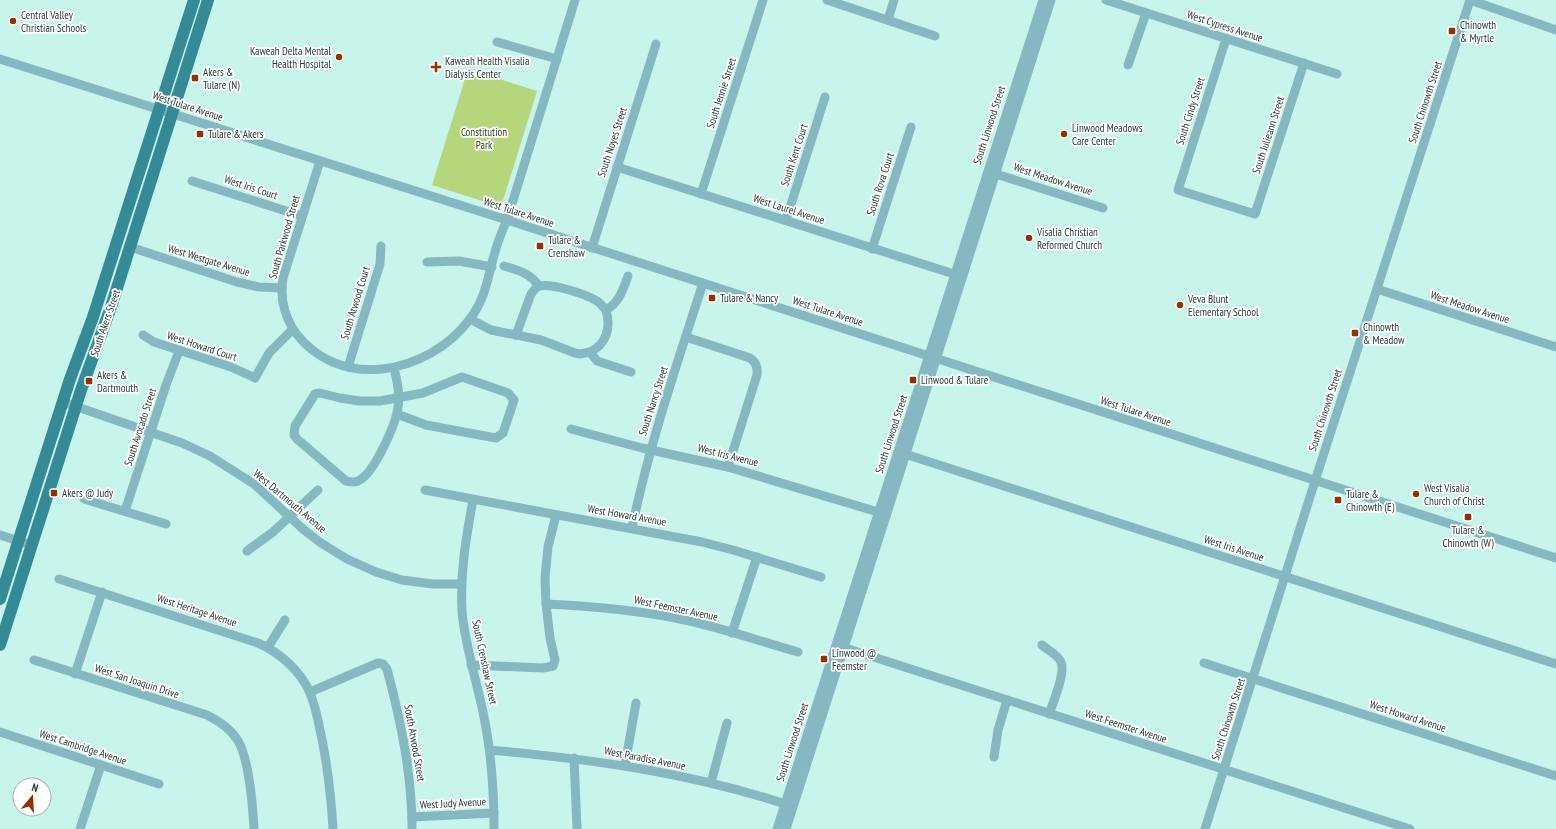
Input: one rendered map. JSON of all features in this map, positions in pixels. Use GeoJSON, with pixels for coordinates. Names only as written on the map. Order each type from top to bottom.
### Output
{"type":"FeatureCollection","features":[{"type":"Feature","properties":{"kind":"main road","name":"South Akers Street"},"geometry":{"type":"LineString","coordinates":[[0,599],[63,402],[91,324],[194,0]]}},
{"type":"Feature","properties":{"kind":"main road","name":"South Akers Street"},"geometry":{"type":"LineString","coordinates":[[0,645],[76,407],[102,335],[208,0]]}},
{"type":"Feature","properties":{"kind":"street"},"geometry":{"type":"LineString","coordinates":[[397,414],[426,425],[496,438],[503,433],[514,400],[508,393],[462,377],[423,393],[399,399],[359,401],[320,393],[315,394],[295,426],[294,435],[346,481],[351,483],[359,481],[377,460],[397,414],[399,399],[399,393],[394,368],[432,354],[454,337],[470,319],[484,294],[492,267],[494,253],[507,220],[575,0]]}},
{"type":"Feature","properties":{"kind":"street","name":"South Jennie Street"},"geometry":{"type":"LineString","coordinates":[[701,194],[763,0]]}},
{"type":"Feature","properties":{"kind":"street"},"geometry":{"type":"LineString","coordinates":[[826,0],[935,36]]}},
{"type":"Feature","properties":{"kind":"street"},"geometry":{"type":"LineString","coordinates":[[888,20],[894,0]]}},
{"type":"Feature","properties":{"kind":"street","name":"South Linwood Street"},"geometry":{"type":"LineString","coordinates":[[777,829],[789,806],[840,646],[905,454],[954,274],[1043,0]]}},
{"type":"Feature","properties":{"kind":"street","name":"South Linwood Street"},"geometry":{"type":"LineString","coordinates":[[840,646],[878,512],[895,460],[966,267],[1050,0]]}},
{"type":"Feature","properties":{"kind":"street","name":"West Cypress Avenue"},"geometry":{"type":"LineString","coordinates":[[1106,0],[1338,74]]}},
{"type":"Feature","properties":{"kind":"street"},"geometry":{"type":"LineString","coordinates":[[1470,0],[1556,30]]}},
{"type":"Feature","properties":{"kind":"street","name":"South Chinowth Street"},"geometry":{"type":"LineString","coordinates":[[1205,829],[1470,0]]}},
{"type":"Feature","properties":{"kind":"street"},"geometry":{"type":"LineString","coordinates":[[1128,65],[1146,13]]}},
{"type":"Feature","properties":{"kind":"street","name":"South Cindy Street"},"geometry":{"type":"LineString","coordinates":[[1226,39],[1178,190],[1255,214]]}},
{"type":"Feature","properties":{"kind":"street"},"geometry":{"type":"LineString","coordinates":[[497,42],[557,59]]}},
{"type":"Feature","properties":{"kind":"street","name":"South Noyes Street"},"geometry":{"type":"LineString","coordinates":[[592,248],[656,44]]}},
{"type":"Feature","properties":{"kind":"street","name":"West Tulare Avenue"},"geometry":{"type":"LineString","coordinates":[[0,59],[320,162],[507,220],[1556,558]]}},
{"type":"Feature","properties":{"kind":"street","name":"South Julieann Street"},"geometry":{"type":"LineString","coordinates":[[1255,214],[1304,63]]}},
{"type":"Feature","properties":{"kind":"street","name":"South Kent Court"},"geometry":{"type":"LineString","coordinates":[[786,220],[825,98]]}},
{"type":"Feature","properties":{"kind":"street","name":"South Rova Court"},"geometry":{"type":"LineString","coordinates":[[872,249],[911,127]]}},
{"type":"Feature","properties":{"kind":"street"},"geometry":{"type":"LineString","coordinates":[[996,174],[993,168],[1000,144],[1000,131]]}},
{"type":"Feature","properties":{"kind":"street","name":"South Parkwood Street"},"geometry":{"type":"LineString","coordinates":[[320,162],[286,268],[282,288],[283,302],[288,321],[299,338],[316,354],[328,361],[348,367],[369,370],[394,368]]}},
{"type":"Feature","properties":{"kind":"street","name":"West Laurel Avenue"},"geometry":{"type":"LineString","coordinates":[[617,167],[954,274]]}},
{"type":"Feature","properties":{"kind":"street","name":"West Meadow Avenue"},"geometry":{"type":"LineString","coordinates":[[996,174],[1103,208]]}},
{"type":"Feature","properties":{"kind":"street","name":"West Iris Court"},"geometry":{"type":"LineString","coordinates":[[192,181],[302,216]]}},
{"type":"Feature","properties":{"kind":"street","name":"South Atwood Court"},"geometry":{"type":"LineString","coordinates":[[348,367],[380,264],[381,246]]}},
{"type":"Feature","properties":{"kind":"street","name":"West Westgate Avenue"},"geometry":{"type":"LineString","coordinates":[[130,248],[236,282],[259,287],[282,288]]}},
{"type":"Feature","properties":{"kind":"street"},"geometry":{"type":"LineString","coordinates":[[427,262],[459,261],[492,267]]}},
{"type":"Feature","properties":{"kind":"street"},"geometry":{"type":"LineString","coordinates":[[504,266],[524,272],[539,286]]}},
{"type":"Feature","properties":{"kind":"street"},"geometry":{"type":"LineString","coordinates":[[954,274],[959,274],[966,267]]}},
{"type":"Feature","properties":{"kind":"street"},"geometry":{"type":"LineString","coordinates":[[606,310],[610,308],[620,297],[628,276]]}},
{"type":"Feature","properties":{"kind":"street","name":"South Nancy Street"},"geometry":{"type":"LineString","coordinates":[[632,528],[641,483],[650,450],[702,283]]}},
{"type":"Feature","properties":{"kind":"street"},"geometry":{"type":"LineString","coordinates":[[470,319],[491,330],[516,335],[541,340],[574,354],[590,352],[598,348],[606,336],[609,326],[606,310],[598,302],[591,298],[551,285],[539,286],[531,294],[516,335]]}},
{"type":"Feature","properties":{"kind":"street","name":"West Meadow Avenue"},"geometry":{"type":"LineString","coordinates":[[1377,289],[1556,347]]}},
{"type":"Feature","properties":{"kind":"street","name":"West Howard Court"},"geometry":{"type":"LineString","coordinates":[[143,335],[154,342],[231,367],[255,378],[269,353],[293,329]]}},
{"type":"Feature","properties":{"kind":"street"},"geometry":{"type":"LineString","coordinates":[[686,337],[750,358],[757,366],[757,375],[728,466]]}},
{"type":"Feature","properties":{"kind":"street","name":"South Avocado Street"},"geometry":{"type":"LineString","coordinates":[[125,511],[152,432],[166,385],[179,351]]}},
{"type":"Feature","properties":{"kind":"street"},"geometry":{"type":"LineString","coordinates":[[590,352],[597,361],[631,372]]}},
{"type":"Feature","properties":{"kind":"street","name":"West Dartmouth Avenue"},"geometry":{"type":"LineString","coordinates":[[63,402],[182,443],[238,473],[269,496],[321,543],[347,559],[376,572],[402,580],[433,584],[461,584]]}},
{"type":"Feature","properties":{"kind":"street","name":"West Iris Avenue"},"geometry":{"type":"LineString","coordinates":[[571,429],[650,450],[728,466],[878,512]]}},
{"type":"Feature","properties":{"kind":"street"},"geometry":{"type":"LineString","coordinates":[[895,460],[899,456],[905,454]]}},
{"type":"Feature","properties":{"kind":"street","name":"West Iris Avenue"},"geometry":{"type":"LineString","coordinates":[[905,454],[1556,664]]}},
{"type":"Feature","properties":{"kind":"street"},"geometry":{"type":"LineString","coordinates":[[247,551],[260,543],[318,490]]}},
{"type":"Feature","properties":{"kind":"street","name":"West Howard Avenue"},"geometry":{"type":"LineString","coordinates":[[425,490],[702,542],[821,577]]}},
{"type":"Feature","properties":{"kind":"street"},"geometry":{"type":"LineString","coordinates":[[84,499],[166,524]]}},
{"type":"Feature","properties":{"kind":"street","name":"South Crenshaw Street"},"geometry":{"type":"LineString","coordinates":[[473,500],[465,541],[461,584],[465,634],[471,665],[483,710],[490,750],[494,829]]}},
{"type":"Feature","properties":{"kind":"street"},"geometry":{"type":"LineString","coordinates":[[471,665],[543,668],[553,666],[555,660],[550,638],[545,578],[548,548],[556,515]]}},
{"type":"Feature","properties":{"kind":"street"},"geometry":{"type":"LineString","coordinates":[[0,535],[32,546]]}},
{"type":"Feature","properties":{"kind":"street"},"geometry":{"type":"LineString","coordinates":[[732,633],[757,557]]}},
{"type":"Feature","properties":{"kind":"street","name":"West Heritage Avenue"},"geometry":{"type":"LineString","coordinates":[[59,578],[233,634],[268,648],[283,658],[298,673],[310,692],[326,754],[331,792],[333,829]]}},
{"type":"Feature","properties":{"kind":"street"},"geometry":{"type":"LineString","coordinates":[[76,674],[102,592]]}},
{"type":"Feature","properties":{"kind":"street","name":"West Feemster Avenue"},"geometry":{"type":"LineString","coordinates":[[546,604],[627,610],[681,620],[798,652]]}},
{"type":"Feature","properties":{"kind":"street"},"geometry":{"type":"LineString","coordinates":[[268,648],[285,620]]}},
{"type":"Feature","properties":{"kind":"street"},"geometry":{"type":"LineString","coordinates":[[1042,645],[1056,656],[1061,663],[1061,675],[1049,714]]}},
{"type":"Feature","properties":{"kind":"street","name":"West Feemster Avenue"},"geometry":{"type":"LineString","coordinates":[[840,646],[1410,829]]}},
{"type":"Feature","properties":{"kind":"street","name":"West San Joaquin Drive"},"geometry":{"type":"LineString","coordinates":[[34,660],[207,715],[230,730],[239,742],[245,755],[251,792],[254,829]]}},
{"type":"Feature","properties":{"kind":"street"},"geometry":{"type":"LineString","coordinates":[[1204,663],[1254,679]]}},
{"type":"Feature","properties":{"kind":"street","name":"South Atwood Street"},"geometry":{"type":"LineString","coordinates":[[310,692],[378,664],[383,664],[387,669],[400,720],[409,774],[412,829]]}},
{"type":"Feature","properties":{"kind":"street","name":"West Howard Avenue"},"geometry":{"type":"LineString","coordinates":[[1254,679],[1556,776]]}},
{"type":"Feature","properties":{"kind":"street"},"geometry":{"type":"LineString","coordinates":[[994,757],[998,730],[1007,700]]}},
{"type":"Feature","properties":{"kind":"street"},"geometry":{"type":"LineString","coordinates":[[625,765],[636,703]]}},
{"type":"Feature","properties":{"kind":"street"},"geometry":{"type":"LineString","coordinates":[[711,783],[727,722]]}},
{"type":"Feature","properties":{"kind":"street","name":"West Cambridge Avenue"},"geometry":{"type":"LineString","coordinates":[[0,732],[159,784]]}},
{"type":"Feature","properties":{"kind":"street","name":"West Paradise Avenue"},"geometry":{"type":"LineString","coordinates":[[490,750],[574,758],[625,765],[711,783],[789,806]]}},
{"type":"Feature","properties":{"kind":"street"},"geometry":{"type":"LineString","coordinates":[[574,758],[577,829]]}},
{"type":"Feature","properties":{"kind":"street"},"geometry":{"type":"LineString","coordinates":[[80,829],[101,765]]}},
{"type":"Feature","properties":{"kind":"street","name":"South Linwood Street"},"geometry":{"type":"LineString","coordinates":[[786,829],[789,806]]}},
{"type":"Feature","properties":{"kind":"street","name":"West Judy Avenue"},"geometry":{"type":"LineString","coordinates":[[412,817],[494,813]]}},
{"type":"Feature","properties":{"kind":"green space","name":"Constitution Park"},"geometry":{"type":"Polygon","coordinates":[[[468,69],[537,91],[501,207],[432,185],[468,69]]]}},
{"type":"Feature","properties":{"kind":"place","name":"Central Valley Christian Schools"},"geometry":{"type":"Point","coordinates":[13,21]}},
{"type":"Feature","properties":{"kind":"place","name":"Chinowth & Myrtle"},"geometry":{"type":"Point","coordinates":[1452,31]}},
{"type":"Feature","properties":{"kind":"place","name":"Kaweah Delta Mental Health Hospital"},"geometry":{"type":"Point","coordinates":[339,57]}},
{"type":"Feature","properties":{"kind":"place","name":"Kaweah Health Visalia Dialysis Center"},"geometry":{"type":"Point","coordinates":[436,67]}},
{"type":"Feature","properties":{"kind":"place","name":"Akers & Tulare (N)"},"geometry":{"type":"Point","coordinates":[195,78]}},
{"type":"Feature","properties":{"kind":"place","name":"Tulare & Akers"},"geometry":{"type":"Point","coordinates":[200,134]}},
{"type":"Feature","properties":{"kind":"place","name":"Linwood Meadows Care Center"},"geometry":{"type":"Point","coordinates":[1064,134]}},
{"type":"Feature","properties":{"kind":"place","name":"Visalia Christian Reformed Church"},"geometry":{"type":"Point","coordinates":[1029,238]}},
{"type":"Feature","properties":{"kind":"place","name":"Tulare & Crenshaw"},"geometry":{"type":"Point","coordinates":[540,246]}},
{"type":"Feature","properties":{"kind":"place","name":"Tulare & Nancy"},"geometry":{"type":"Point","coordinates":[712,298]}},
{"type":"Feature","properties":{"kind":"place","name":"Veva Blunt Elementary School"},"geometry":{"type":"Point","coordinates":[1180,305]}},
{"type":"Feature","properties":{"kind":"place","name":"Chinowth & Meadow"},"geometry":{"type":"Point","coordinates":[1355,333]}},
{"type":"Feature","properties":{"kind":"place","name":"Linwood & Tulare"},"geometry":{"type":"Point","coordinates":[913,380]}},
{"type":"Feature","properties":{"kind":"place","name":"Akers & Dartmouth"},"geometry":{"type":"Point","coordinates":[89,381]}},
{"type":"Feature","properties":{"kind":"place","name":"Akers @ Judy"},"geometry":{"type":"Point","coordinates":[54,493]}},
{"type":"Feature","properties":{"kind":"place","name":"West Visalia Church of Christ"},"geometry":{"type":"Point","coordinates":[1416,494]}},
{"type":"Feature","properties":{"kind":"place","name":"Tulare & Chinowth (E)"},"geometry":{"type":"Point","coordinates":[1338,500]}},
{"type":"Feature","properties":{"kind":"place","name":"Tulare & Chinowth (W)"},"geometry":{"type":"Point","coordinates":[1468,517]}},
{"type":"Feature","properties":{"kind":"place","name":"Linwood @ Feemster"},"geometry":{"type":"Point","coordinates":[824,659]}}]}
